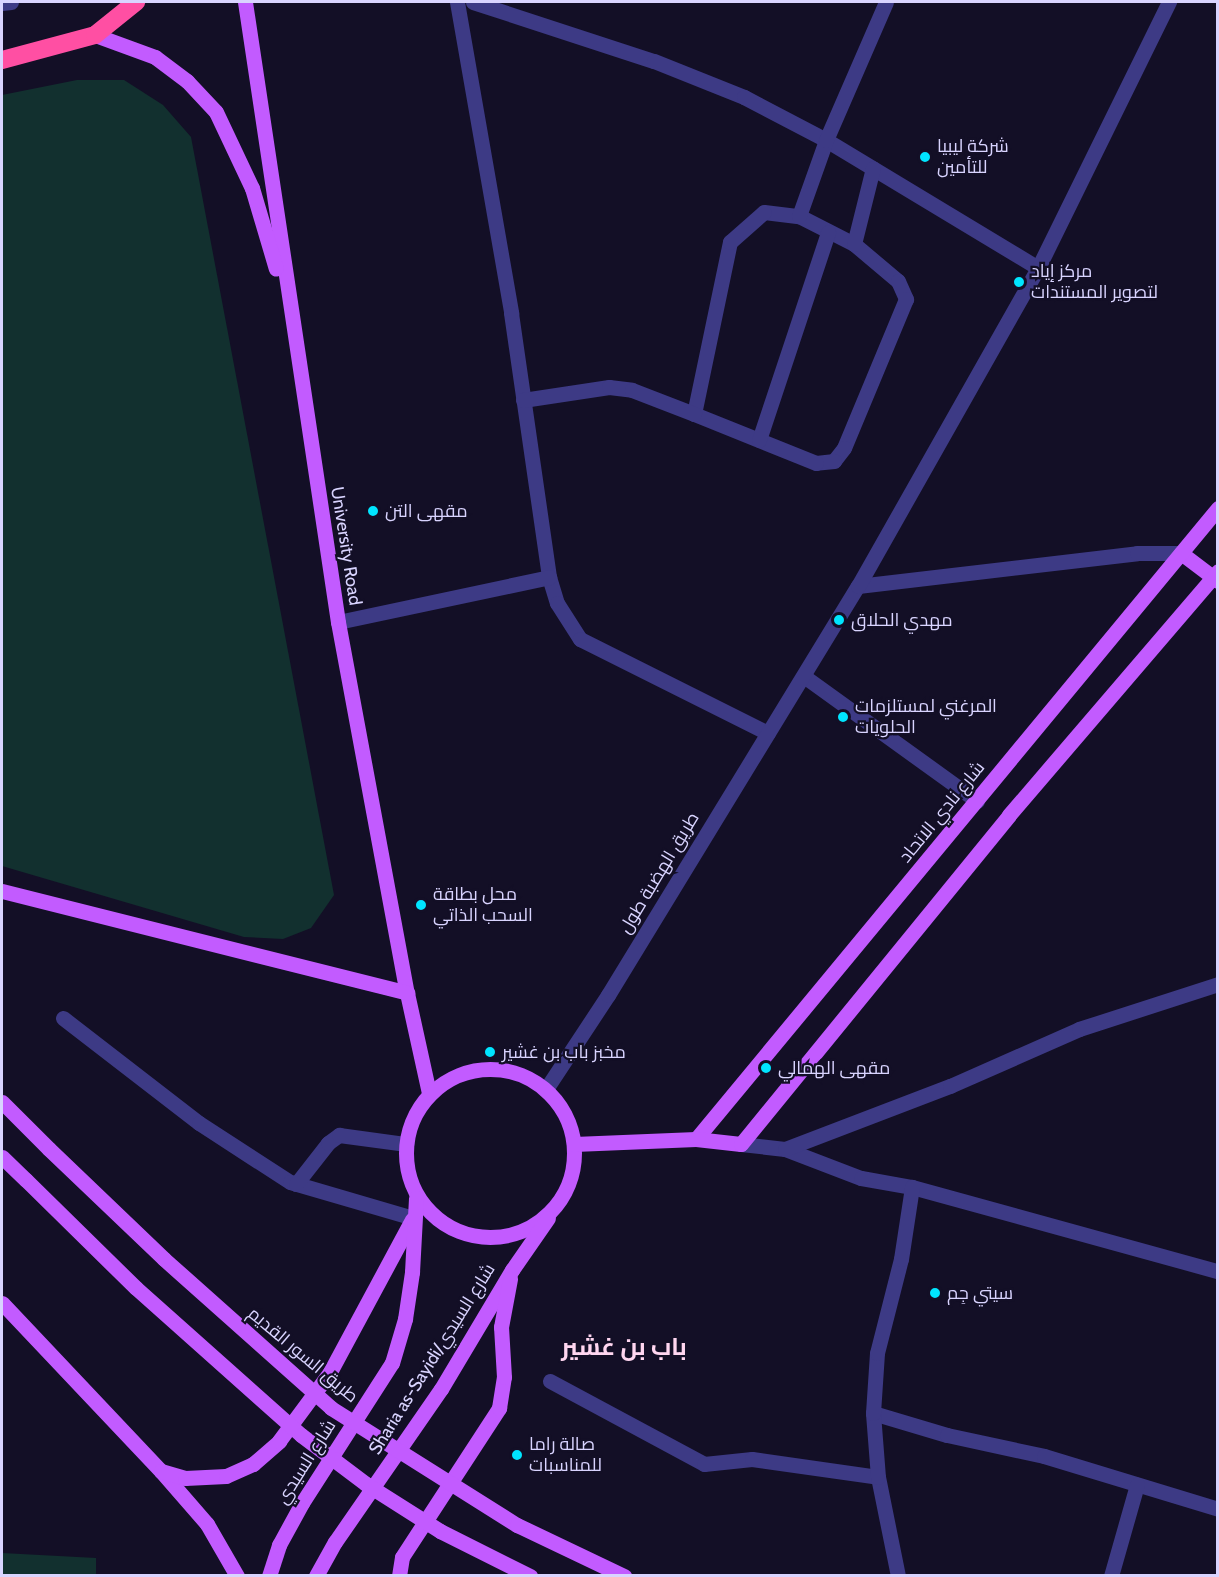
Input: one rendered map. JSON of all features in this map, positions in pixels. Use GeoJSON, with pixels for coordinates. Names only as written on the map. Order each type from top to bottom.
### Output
{"type":"FeatureCollection","features":[{"type":"Feature","properties":{"kind":"highway"},"geometry":{"type":"LineString","coordinates":[[2,60],[95,35],[136,2]]}},
{"type":"Feature","properties":{"kind":"main road","name":"University Road"},"geometry":{"type":"LineString","coordinates":[[245,2],[338,622],[407,993],[429,1093]]}},
{"type":"Feature","properties":{"kind":"main road"},"geometry":{"type":"LineString","coordinates":[[95,35],[155,57],[187,81],[216,112],[252,188],[289,306]]}},
{"type":"Feature","properties":{"kind":"main road","name":"شارع نادي الاتحاد"},"geometry":{"type":"LineString","coordinates":[[696,1139],[1181,552],[1212,527],[1218,508]]}},
{"type":"Feature","properties":{"kind":"main road"},"geometry":{"type":"LineString","coordinates":[[574,1144],[696,1139],[741,1144],[1009,815],[1216,577],[1181,552]]}},
{"type":"Feature","properties":{"kind":"main road"},"geometry":{"type":"LineString","coordinates":[[2,891],[407,993]]}},
{"type":"Feature","properties":{"kind":"main road"},"geometry":{"type":"LineString","coordinates":[[499,1069],[524,1075],[546,1089],[565,1114],[574,1144],[575,1162],[563,1196],[545,1218],[521,1232],[493,1238],[464,1234],[439,1221],[416,1198],[407,1172],[406,1144],[413,1116],[429,1093],[450,1078],[474,1070],[499,1069]]}},
{"type":"Feature","properties":{"kind":"main road","name":"طريق السور القديم"},"geometry":{"type":"LineString","coordinates":[[2,1102],[164,1259],[331,1408],[517,1525],[624,1575]]}},
{"type":"Feature","properties":{"kind":"main road"},"geometry":{"type":"LineString","coordinates":[[2,1157],[136,1288],[301,1435],[366,1484],[440,1531],[530,1575]]}},
{"type":"Feature","properties":{"kind":"main road","name":"Sharia as-Sayidi/شارع السيدي"},"geometry":{"type":"LineString","coordinates":[[316,1575],[441,1389],[512,1270],[563,1196]]}},
{"type":"Feature","properties":{"kind":"main road","name":"شارع السيدي"},"geometry":{"type":"LineString","coordinates":[[269,1575],[279,1545],[302,1503],[392,1363],[405,1319],[412,1272],[413,1218],[416,1198]]}},
{"type":"Feature","properties":{"kind":"main road"},"geometry":{"type":"LineString","coordinates":[[161,1471],[185,1478],[226,1476],[253,1464],[279,1441],[330,1372],[413,1218]]}},
{"type":"Feature","properties":{"kind":"main road"},"geometry":{"type":"LineString","coordinates":[[399,1575],[402,1557],[499,1408],[504,1377],[501,1327],[512,1270]]}},
{"type":"Feature","properties":{"kind":"main road"},"geometry":{"type":"LineString","coordinates":[[2,1304],[161,1471],[207,1524],[237,1575]]}},
{"type":"Feature","properties":{"kind":"street"},"geometry":{"type":"LineString","coordinates":[[2,3],[10,2]]}},
{"type":"Feature","properties":{"kind":"street"},"geometry":{"type":"LineString","coordinates":[[457,2],[523,400],[549,577],[557,603],[580,639],[768,733]]}},
{"type":"Feature","properties":{"kind":"street"},"geometry":{"type":"LineString","coordinates":[[473,2],[654,61],[744,97],[826,140],[1038,268]]}},
{"type":"Feature","properties":{"kind":"street"},"geometry":{"type":"LineString","coordinates":[[799,216],[826,140],[886,2]]}},
{"type":"Feature","properties":{"kind":"street","name":"طريق الهضبة طول"},"geometry":{"type":"LineString","coordinates":[[546,1089],[805,677],[858,586],[1038,268],[1169,2]]}},
{"type":"Feature","properties":{"kind":"street"},"geometry":{"type":"LineString","coordinates":[[855,244],[873,168]]}},
{"type":"Feature","properties":{"kind":"street"},"geometry":{"type":"LineString","coordinates":[[523,400],[609,387],[632,390],[816,463],[834,461],[844,448],[906,299],[898,281],[855,244],[799,216],[764,212],[730,242],[694,414]]}},
{"type":"Feature","properties":{"kind":"street"},"geometry":{"type":"LineString","coordinates":[[759,440],[828,232]]}},
{"type":"Feature","properties":{"kind":"street"},"geometry":{"type":"LineString","coordinates":[[858,586],[1145,552],[1181,552]]}},
{"type":"Feature","properties":{"kind":"street"},"geometry":{"type":"LineString","coordinates":[[338,622],[549,577]]}},
{"type":"Feature","properties":{"kind":"street"},"geometry":{"type":"LineString","coordinates":[[805,677],[977,801]]}},
{"type":"Feature","properties":{"kind":"street"},"geometry":{"type":"LineString","coordinates":[[785,1149],[950,1086],[1079,1029],[1218,984]]}},
{"type":"Feature","properties":{"kind":"street"},"geometry":{"type":"LineString","coordinates":[[63,1018],[199,1124],[296,1184],[413,1218]]}},
{"type":"Feature","properties":{"kind":"street"},"geometry":{"type":"LineString","coordinates":[[296,1184],[328,1143],[339,1135],[406,1144]]}},
{"type":"Feature","properties":{"kind":"street"},"geometry":{"type":"LineString","coordinates":[[741,1144],[785,1149],[861,1178],[912,1187],[1218,1271]]}},
{"type":"Feature","properties":{"kind":"street"},"geometry":{"type":"LineString","coordinates":[[898,1575],[878,1477],[873,1413],[877,1353],[901,1259],[912,1187]]}},
{"type":"Feature","properties":{"kind":"street"},"geometry":{"type":"LineString","coordinates":[[550,1381],[704,1464],[752,1459],[878,1477]]}},
{"type":"Feature","properties":{"kind":"street"},"geometry":{"type":"LineString","coordinates":[[873,1413],[946,1435],[1044,1456],[1218,1509]]}},
{"type":"Feature","properties":{"kind":"street"},"geometry":{"type":"LineString","coordinates":[[1111,1575],[1137,1485]]}},
{"type":"Feature","properties":{"kind":"green space"},"geometry":{"type":"Polygon","coordinates":[[[77,80],[124,80],[163,105],[191,137],[334,895],[311,928],[283,939],[244,937],[2,866],[2,95],[77,80]]]}},
{"type":"Feature","properties":{"kind":"green space"},"geometry":{"type":"Polygon","coordinates":[[[2,1553],[96,1558],[96,1575],[2,1575],[2,1553]]]}},
{"type":"Feature","properties":{"kind":"place","name":"شركة ليبيا للتأمين"},"geometry":{"type":"Point","coordinates":[925,157]}},
{"type":"Feature","properties":{"kind":"place","name":"مركز إياد لتصوير المستندات"},"geometry":{"type":"Point","coordinates":[1019,282]}},
{"type":"Feature","properties":{"kind":"place","name":"مقهى التن"},"geometry":{"type":"Point","coordinates":[373,511]}},
{"type":"Feature","properties":{"kind":"place","name":"مهدي الحلاق"},"geometry":{"type":"Point","coordinates":[839,620]}},
{"type":"Feature","properties":{"kind":"place","name":"المرغني لمستلزمات الحلويات"},"geometry":{"type":"Point","coordinates":[843,717]}},
{"type":"Feature","properties":{"kind":"place","name":"محل بطاقة السحب الذاتي"},"geometry":{"type":"Point","coordinates":[421,905]}},
{"type":"Feature","properties":{"kind":"place","name":"مخبز باب بن غشير"},"geometry":{"type":"Point","coordinates":[490,1052]}},
{"type":"Feature","properties":{"kind":"place","name":"مقهى الهمالي"},"geometry":{"type":"Point","coordinates":[766,1068]}},
{"type":"Feature","properties":{"kind":"place","name":"سيتي جِم"},"geometry":{"type":"Point","coordinates":[935,1293]}},
{"type":"Feature","properties":{"kind":"place","name":"صالة راما للمناسبات"},"geometry":{"type":"Point","coordinates":[517,1455]}},
{"type":"Feature","properties":{"kind":"district","name":"باب بن غشير"},"geometry":{"type":"Point","coordinates":[624,1347]}}]}
